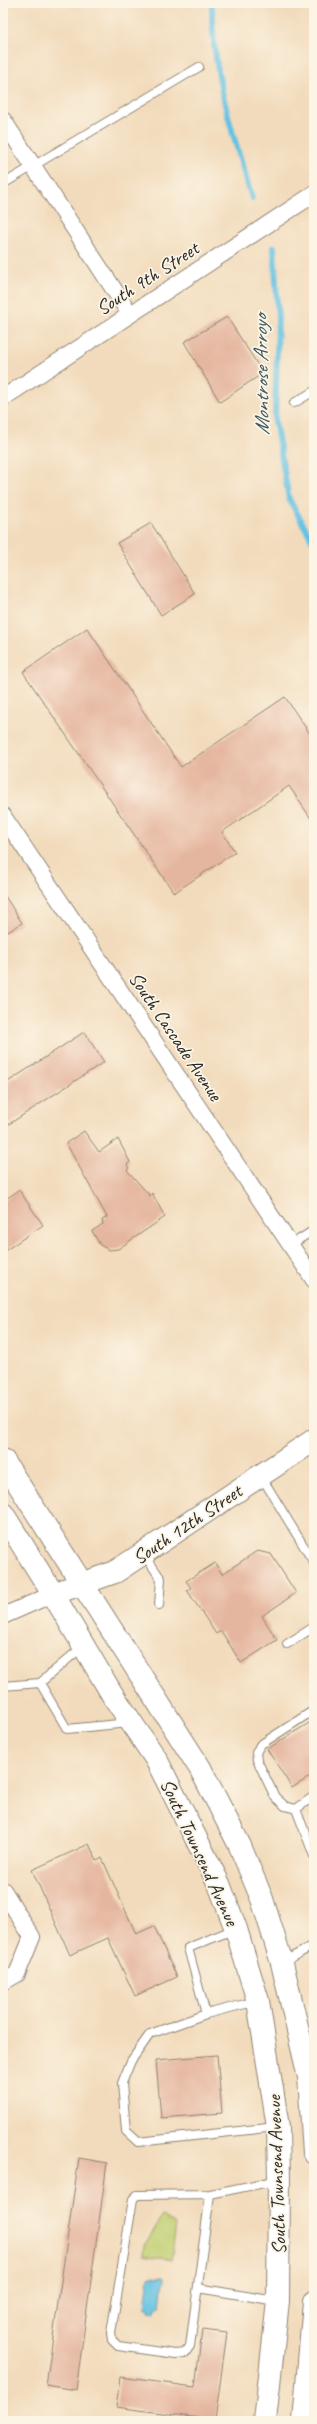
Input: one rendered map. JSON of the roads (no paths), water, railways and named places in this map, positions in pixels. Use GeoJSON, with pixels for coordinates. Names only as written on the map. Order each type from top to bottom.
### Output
{"type":"FeatureCollection","features":[{"type":"Feature","properties":{"kind":"main road","name":"South 12th Street"},"geometry":{"type":"LineString","coordinates":[[53,1594],[106,1576],[314,1440]]}},
{"type":"Feature","properties":{"kind":"main road","name":"South Townsend Avenue"},"geometry":{"type":"LineString","coordinates":[[3,1460],[84,1583],[200,1768],[240,1846],[262,1899],[282,1963],[311,2077],[314,2153]]}},
{"type":"Feature","properties":{"kind":"main road","name":"South Townsend Avenue"},"geometry":{"type":"LineString","coordinates":[[3,1514],[130,1722],[156,1759],[219,1884],[236,1929],[258,2001],[278,2127],[279,2180],[278,2301],[264,2421]]}},
{"type":"Feature","properties":{"kind":"main road"},"geometry":{"type":"LineString","coordinates":[[304,2421],[314,2302]]}},
{"type":"Feature","properties":{"kind":"street"},"geometry":{"type":"LineString","coordinates":[[3,120],[130,314]]}},
{"type":"Feature","properties":{"kind":"street","name":"South 9th Street"},"geometry":{"type":"LineString","coordinates":[[3,398],[314,194]]}},
{"type":"Feature","properties":{"kind":"street","name":"South Cascade Avenue"},"geometry":{"type":"LineString","coordinates":[[3,816],[292,1244],[314,1280]]}},
{"type":"Feature","properties":{"kind":"street"},"geometry":{"type":"LineString","coordinates":[[3,1616],[53,1594]]}},
{"type":"Feature","properties":{"kind":"street"},"geometry":{"type":"LineString","coordinates":[[3,1890],[32,1937],[17,1974],[3,1982]]}},
{"type":"Feature","properties":{"kind":"lane"},"geometry":{"type":"LineString","coordinates":[[3,184],[198,68]]}},
{"type":"Feature","properties":{"kind":"lane"},"geometry":{"type":"LineString","coordinates":[[294,403],[314,391]]}},
{"type":"Feature","properties":{"kind":"lane"},"geometry":{"type":"LineString","coordinates":[[292,1244],[314,1230]]}},
{"type":"Feature","properties":{"kind":"lane"},"geometry":{"type":"LineString","coordinates":[[261,1475],[314,1563]]}},
{"type":"Feature","properties":{"kind":"lane"},"geometry":{"type":"LineString","coordinates":[[143,1553],[161,1579],[159,1605]]}},
{"type":"Feature","properties":{"kind":"lane"},"geometry":{"type":"LineString","coordinates":[[287,1644],[314,1627]]}},
{"type":"Feature","properties":{"kind":"lane"},"geometry":{"type":"LineString","coordinates":[[3,1686],[40,1683],[83,1646]]}},
{"type":"Feature","properties":{"kind":"lane"},"geometry":{"type":"LineString","coordinates":[[40,1683],[67,1729],[130,1722]]}},
{"type":"Feature","properties":{"kind":"lane"},"geometry":{"type":"LineString","coordinates":[[314,1710],[260,1745],[256,1753],[257,1760],[276,1797],[284,1806],[296,1809],[314,1796]]}},
{"type":"Feature","properties":{"kind":"lane"},"geometry":{"type":"LineString","coordinates":[[296,1809],[314,1856]]}},
{"type":"Feature","properties":{"kind":"lane"},"geometry":{"type":"LineString","coordinates":[[206,2014],[188,1948],[236,1929]]}},
{"type":"Feature","properties":{"kind":"lane"},"geometry":{"type":"LineString","coordinates":[[282,1963],[314,1945]]}},
{"type":"Feature","properties":{"kind":"lane"},"geometry":{"type":"LineString","coordinates":[[258,2001],[206,2014],[150,2034],[131,2062],[122,2083],[126,2131],[138,2142],[278,2127]]}},
{"type":"Feature","properties":{"kind":"lane"},"geometry":{"type":"LineString","coordinates":[[210,2194],[190,2346],[185,2353],[175,2354],[118,2346],[112,2340],[113,2318],[133,2198],[138,2195],[210,2194],[279,2180]]}},
{"type":"Feature","properties":{"kind":"lane"},"geometry":{"type":"LineString","coordinates":[[198,2288],[278,2301]]}},
{"type":"Feature","properties":{"kind":"water"},"geometry":{"type":"Polygon","coordinates":[[[149,2277],[162,2277],[164,2279],[161,2306],[155,2309],[155,2313],[149,2312],[150,2309],[145,2307],[149,2277]]]}},
{"type":"Feature","properties":{"kind":"waterway","name":"Montrose Arroyo"},"geometry":{"type":"LineString","coordinates":[[212,3],[215,53],[219,78],[224,102],[252,198]]}},
{"type":"Feature","properties":{"kind":"waterway","name":"Montrose Arroyo"},"geometry":{"type":"LineString","coordinates":[[274,247],[278,318],[275,421],[289,499],[314,543]]}}]}
